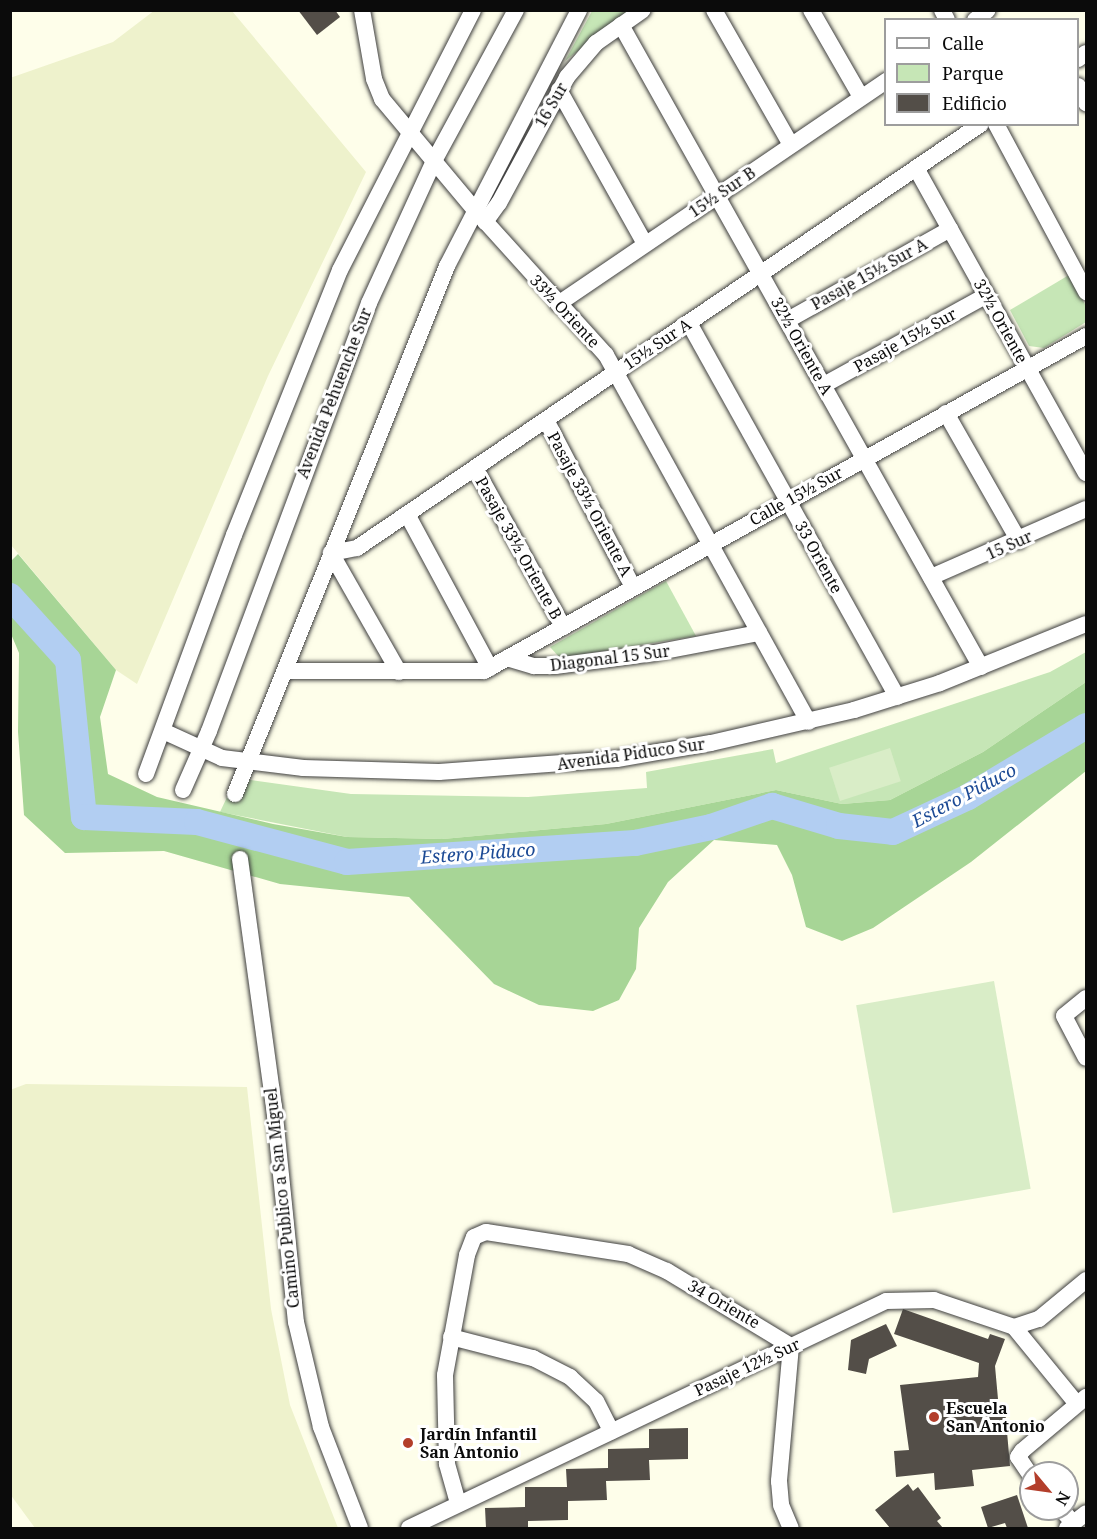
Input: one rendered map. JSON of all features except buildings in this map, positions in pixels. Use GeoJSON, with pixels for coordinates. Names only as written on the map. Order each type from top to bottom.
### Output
{"type":"FeatureCollection","features":[{"type":"Feature","properties":{"kind":"street","name":"33½ Oriente"},"geometry":{"type":"LineString","coordinates":[[362,10],[374,79],[382,99],[479,216],[598,345],[809,722]]}},
{"type":"Feature","properties":{"kind":"street"},"geometry":{"type":"LineString","coordinates":[[146,774],[234,535],[340,270],[408,132],[473,10]]}},
{"type":"Feature","properties":{"kind":"street","name":"Avenida Pehuenche Sur"},"geometry":{"type":"LineString","coordinates":[[183,790],[201,750],[332,393],[434,161],[516,10]]}},
{"type":"Feature","properties":{"kind":"street"},"geometry":{"type":"LineString","coordinates":[[235,794],[399,377],[579,10]]}},
{"type":"Feature","properties":{"kind":"street","name":"16 Sur"},"geometry":{"type":"LineString","coordinates":[[479,216],[499,203],[559,90],[596,43],[643,10]]}},
{"type":"Feature","properties":{"kind":"street"},"geometry":{"type":"LineString","coordinates":[[714,10],[791,145]]}},
{"type":"Feature","properties":{"kind":"street"},"geometry":{"type":"LineString","coordinates":[[812,11],[861,98]]}},
{"type":"Feature","properties":{"kind":"street","name":"32½ Oriente A"},"geometry":{"type":"LineString","coordinates":[[621,25],[719,194],[863,458],[981,667]]}},
{"type":"Feature","properties":{"kind":"street","name":"15½ Sur B"},"geometry":{"type":"LineString","coordinates":[[558,304],[884,82]]}},
{"type":"Feature","properties":{"kind":"street"},"geometry":{"type":"LineString","coordinates":[[559,90],[645,244]]}},
{"type":"Feature","properties":{"kind":"street","name":"15½ Sur A"},"geometry":{"type":"LineString","coordinates":[[331,553],[351,552],[978,126]]}},
{"type":"Feature","properties":{"kind":"street"},"geometry":{"type":"LineString","coordinates":[[997,126],[1086,292]]}},
{"type":"Feature","properties":{"kind":"street","name":"32½ Oriente"},"geometry":{"type":"LineString","coordinates":[[916,168],[1086,472]]}},
{"type":"Feature","properties":{"kind":"street","name":"Pasaje 15½ Sur A"},"geometry":{"type":"LineString","coordinates":[[788,320],[950,229]]}},
{"type":"Feature","properties":{"kind":"street","name":"Pasaje 15½ Sur"},"geometry":{"type":"LineString","coordinates":[[824,385],[987,295]]}},
{"type":"Feature","properties":{"kind":"street","name":"33 Oriente"},"geometry":{"type":"LineString","coordinates":[[689,323],[897,697]]}},
{"type":"Feature","properties":{"kind":"street","name":"Calle 15½ Sur"},"geometry":{"type":"LineString","coordinates":[[507,658],[1086,336]]}},
{"type":"Feature","properties":{"kind":"street"},"geometry":{"type":"LineString","coordinates":[[946,413],[1019,541]]}},
{"type":"Feature","properties":{"kind":"street","name":"Pasaje 33½ Oriente A"},"geometry":{"type":"LineString","coordinates":[[546,420],[633,587]]}},
{"type":"Feature","properties":{"kind":"street","name":"Pasaje 33½ Oriente B"},"geometry":{"type":"LineString","coordinates":[[475,468],[563,627]]}},
{"type":"Feature","properties":{"kind":"street","name":"15 Sur"},"geometry":{"type":"LineString","coordinates":[[931,577],[1019,541],[1086,509]]}},
{"type":"Feature","properties":{"kind":"street"},"geometry":{"type":"LineString","coordinates":[[407,514],[490,668]]}},
{"type":"Feature","properties":{"kind":"street"},"geometry":{"type":"LineString","coordinates":[[331,553],[399,672]]}},
{"type":"Feature","properties":{"kind":"street","name":"Avenida Piduco Sur"},"geometry":{"type":"LineString","coordinates":[[163,731],[201,750],[248,764],[397,772],[526,768],[662,752],[809,722],[897,697],[981,667],[1086,624]]}},
{"type":"Feature","properties":{"kind":"street","name":"Diagonal 15 Sur"},"geometry":{"type":"LineString","coordinates":[[507,658],[534,666],[555,666],[654,653],[759,633]]}},
{"type":"Feature","properties":{"kind":"street"},"geometry":{"type":"LineString","coordinates":[[285,671],[471,673],[490,668],[507,658]]}},
{"type":"Feature","properties":{"kind":"street","name":"Camino Publico a San Miguel"},"geometry":{"type":"LineString","coordinates":[[240,859],[274,1106],[296,1322],[321,1427],[360,1528]]}},
{"type":"Feature","properties":{"kind":"street"},"geometry":{"type":"LineString","coordinates":[[1086,998],[1064,1016],[1086,1058]]}},
{"type":"Feature","properties":{"kind":"street","name":"34 Oriente"},"geometry":{"type":"LineString","coordinates":[[451,1337],[467,1255],[474,1236],[486,1232],[628,1254],[667,1271],[791,1346]]}},
{"type":"Feature","properties":{"kind":"street"},"geometry":{"type":"LineString","coordinates":[[1021,1461],[1018,1457],[1082,1400],[1014,1327],[1040,1319],[1086,1280]]}},
{"type":"Feature","properties":{"kind":"street","name":"Pasaje 12½ Sur"},"geometry":{"type":"LineString","coordinates":[[409,1528],[886,1301],[934,1300],[1014,1327]]}},
{"type":"Feature","properties":{"kind":"street"},"geometry":{"type":"LineString","coordinates":[[458,1503],[450,1486],[444,1416],[451,1337],[533,1358],[570,1377],[596,1401],[611,1431]]}},
{"type":"Feature","properties":{"kind":"street"},"geometry":{"type":"LineString","coordinates":[[791,1346],[779,1493],[791,1528]]}},
{"type":"Feature","properties":{"kind":"green space"},"geometry":{"type":"Polygon","coordinates":[[[155,10],[232,11],[366,172],[268,376],[137,684],[116,670],[11,545],[10,78],[113,42],[155,10]]]}},
{"type":"Feature","properties":{"kind":"green space"},"geometry":{"type":"Polygon","coordinates":[[[592,11],[629,11],[565,61],[592,11]]]}},
{"type":"Feature","properties":{"kind":"green space"},"geometry":{"type":"Polygon","coordinates":[[[1069,275],[1086,306],[1086,322],[1044,348],[1029,346],[1010,310],[1069,275]]]}},
{"type":"Feature","properties":{"kind":"green space"},"geometry":{"type":"Polygon","coordinates":[[[18,554],[116,670],[100,717],[108,774],[157,797],[273,824],[347,837],[443,839],[606,824],[776,790],[842,804],[890,800],[983,752],[1086,682],[1086,771],[971,862],[873,928],[842,941],[806,927],[792,875],[777,845],[714,840],[668,882],[639,928],[636,969],[619,1000],[593,1011],[539,1005],[494,984],[409,897],[280,884],[164,851],[65,853],[24,815],[18,732],[19,653],[11,634],[11,561],[18,554]]]}},
{"type":"Feature","properties":{"kind":"green space"},"geometry":{"type":"Polygon","coordinates":[[[666,581],[696,636],[560,658],[550,647],[666,581]]]}},
{"type":"Feature","properties":{"kind":"green space"},"geometry":{"type":"Polygon","coordinates":[[[1086,652],[1086,682],[983,752],[890,800],[842,804],[776,790],[606,824],[443,839],[347,837],[220,812],[236,778],[351,794],[528,797],[647,788],[646,772],[773,749],[776,763],[1050,672],[1086,652]]]}},
{"type":"Feature","properties":{"kind":"green space"},"geometry":{"type":"Polygon","coordinates":[[[890,748],[901,781],[840,801],[829,768],[890,748]]]}},
{"type":"Feature","properties":{"kind":"green space"},"geometry":{"type":"Polygon","coordinates":[[[994,981],[1031,1189],[893,1213],[856,1005],[994,981]]]}},
{"type":"Feature","properties":{"kind":"green space"},"geometry":{"type":"Polygon","coordinates":[[[26,1084],[247,1087],[271,1309],[290,1405],[338,1528],[35,1528],[10,1494],[10,1090],[26,1084]]]}},
{"type":"Feature","properties":{"kind":"waterway","name":"Estero Piduco"},"geometry":{"type":"LineString","coordinates":[[10,596],[68,660],[84,817],[197,822],[347,862],[635,843],[711,827],[772,806],[839,826],[893,832],[968,797],[1086,726]]}},
{"type":"Feature","properties":{"kind":"place","name":"Escuela San Antonio"},"geometry":{"type":"Point","coordinates":[934,1417]}},
{"type":"Feature","properties":{"kind":"place","name":"Jardín Infantil San Antonio"},"geometry":{"type":"Point","coordinates":[408,1443]}}]}
